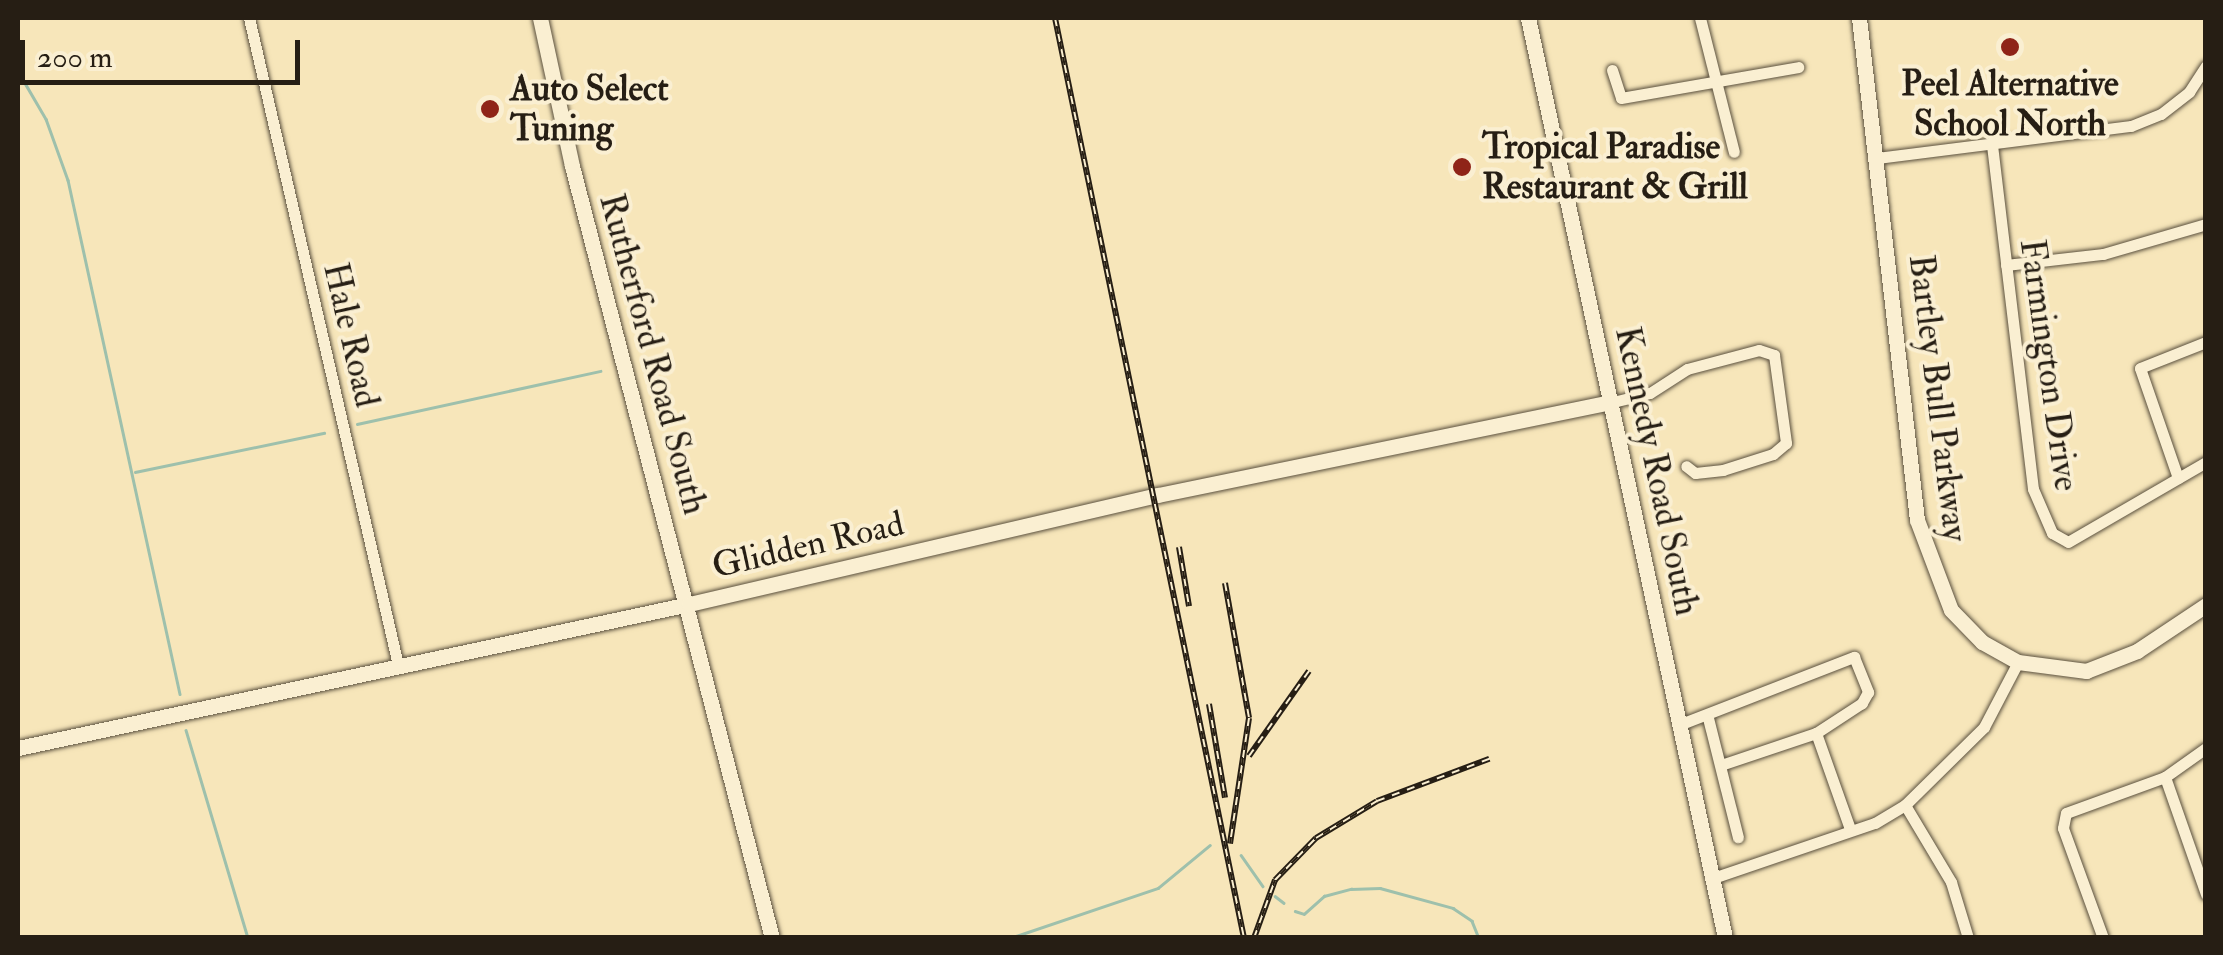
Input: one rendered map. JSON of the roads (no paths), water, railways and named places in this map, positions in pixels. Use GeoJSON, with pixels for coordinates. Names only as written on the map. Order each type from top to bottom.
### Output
{"type":"FeatureCollection","features":[{"type":"Feature","properties":{"kind":"street","name":"Hale Road"},"geometry":{"type":"LineString","coordinates":[[249,18],[398,665]]}},
{"type":"Feature","properties":{"kind":"street","name":"Rutherford Road South"},"geometry":{"type":"LineString","coordinates":[[540,18],[572,166],[689,604],[772,938]]}},
{"type":"Feature","properties":{"kind":"street","name":"Kennedy Road South"},"geometry":{"type":"LineString","coordinates":[[1528,18],[1725,938]]}},
{"type":"Feature","properties":{"kind":"street"},"geometry":{"type":"LineString","coordinates":[[1700,18],[1734,152]]}},
{"type":"Feature","properties":{"kind":"street","name":"Bartley Bull Parkway"},"geometry":{"type":"LineString","coordinates":[[1859,18],[1917,520],[1951,610],[1982,642],[2018,662],[2086,671],[2137,651],[2206,605]]}},
{"type":"Feature","properties":{"kind":"street"},"geometry":{"type":"LineString","coordinates":[[1877,158],[2130,126],[2162,114],[2189,92],[2206,66]]}},
{"type":"Feature","properties":{"kind":"street"},"geometry":{"type":"LineString","coordinates":[[1612,70],[1621,98],[1798,67]]}},
{"type":"Feature","properties":{"kind":"street","name":"Farmington Drive"},"geometry":{"type":"LineString","coordinates":[[1992,144],[2033,488],[2052,533],[2068,542],[2206,462]]}},
{"type":"Feature","properties":{"kind":"street"},"geometry":{"type":"LineString","coordinates":[[2006,265],[2102,254],[2206,224]]}},
{"type":"Feature","properties":{"kind":"street"},"geometry":{"type":"LineString","coordinates":[[2178,478],[2140,368],[2206,342]]}},
{"type":"Feature","properties":{"kind":"street"},"geometry":{"type":"LineString","coordinates":[[1613,402],[1650,393],[1688,369],[1759,350],[1774,355],[1786,443],[1774,454],[1724,470],[1695,473],[1686,466]]}},
{"type":"Feature","properties":{"kind":"street","name":"Glidden Road"},"geometry":{"type":"LineString","coordinates":[[18,748],[689,604],[1158,494],[1613,402]]}},
{"type":"Feature","properties":{"kind":"street"},"geometry":{"type":"LineString","coordinates":[[1681,724],[1708,718],[1854,658],[1868,692],[1862,703],[1816,733],[1721,765]]}},
{"type":"Feature","properties":{"kind":"street"},"geometry":{"type":"LineString","coordinates":[[1713,878],[1850,829],[1904,805],[1984,726],[2018,662]]}},
{"type":"Feature","properties":{"kind":"street"},"geometry":{"type":"LineString","coordinates":[[1708,718],[1738,837]]}},
{"type":"Feature","properties":{"kind":"street"},"geometry":{"type":"LineString","coordinates":[[1816,733],[1850,829]]}},
{"type":"Feature","properties":{"kind":"street"},"geometry":{"type":"LineString","coordinates":[[2103,938],[2062,822],[2066,813],[2166,778],[2206,748]]}},
{"type":"Feature","properties":{"kind":"street"},"geometry":{"type":"LineString","coordinates":[[2166,778],[2206,894]]}},
{"type":"Feature","properties":{"kind":"street"},"geometry":{"type":"LineString","coordinates":[[1904,805],[1952,882],[1968,938]]}},
{"type":"Feature","properties":{"kind":"waterway"},"geometry":{"type":"LineString","coordinates":[[18,71],[46,119],[68,180],[180,694]]}},
{"type":"Feature","properties":{"kind":"waterway"},"geometry":{"type":"LineString","coordinates":[[357,424],[600,371]]}},
{"type":"Feature","properties":{"kind":"waterway"},"geometry":{"type":"LineString","coordinates":[[135,472],[324,433]]}},
{"type":"Feature","properties":{"kind":"waterway"},"geometry":{"type":"LineString","coordinates":[[186,730],[248,938]]}},
{"type":"Feature","properties":{"kind":"waterway"},"geometry":{"type":"LineString","coordinates":[[1010,938],[1158,888],[1210,845]]}},
{"type":"Feature","properties":{"kind":"waterway"},"geometry":{"type":"LineString","coordinates":[[1241,855],[1263,886]]}},
{"type":"Feature","properties":{"kind":"waterway"},"geometry":{"type":"LineString","coordinates":[[1295,911],[1304,914],[1324,896],[1351,889],[1380,888],[1453,908],[1472,921],[1479,938]]}},
{"type":"Feature","properties":{"kind":"waterway"},"geometry":{"type":"LineString","coordinates":[[1275,896],[1284,903]]}},
{"type":"Feature","properties":{"kind":"railway"},"geometry":{"type":"LineString","coordinates":[[1055,18],[1244,938]]}},
{"type":"Feature","properties":{"kind":"railway"},"geometry":{"type":"LineString","coordinates":[[1179,547],[1189,606]]}},
{"type":"Feature","properties":{"kind":"railway"},"geometry":{"type":"LineString","coordinates":[[1225,583],[1249,718],[1230,844]]}},
{"type":"Feature","properties":{"kind":"railway"},"geometry":{"type":"LineString","coordinates":[[1249,756],[1309,671]]}},
{"type":"Feature","properties":{"kind":"railway"},"geometry":{"type":"LineString","coordinates":[[1209,704],[1225,798]]}},
{"type":"Feature","properties":{"kind":"railway"},"geometry":{"type":"LineString","coordinates":[[1254,938],[1275,880],[1316,838],[1377,801],[1489,759]]}},
{"type":"Feature","properties":{"kind":"place","name":"Peel Alternative School North"},"geometry":{"type":"Point","coordinates":[2010,47]}},
{"type":"Feature","properties":{"kind":"place","name":"Auto Select Tuning"},"geometry":{"type":"Point","coordinates":[490,109]}},
{"type":"Feature","properties":{"kind":"place","name":"Tropical Paradise Restaurant & Grill"},"geometry":{"type":"Point","coordinates":[1462,167]}}]}
